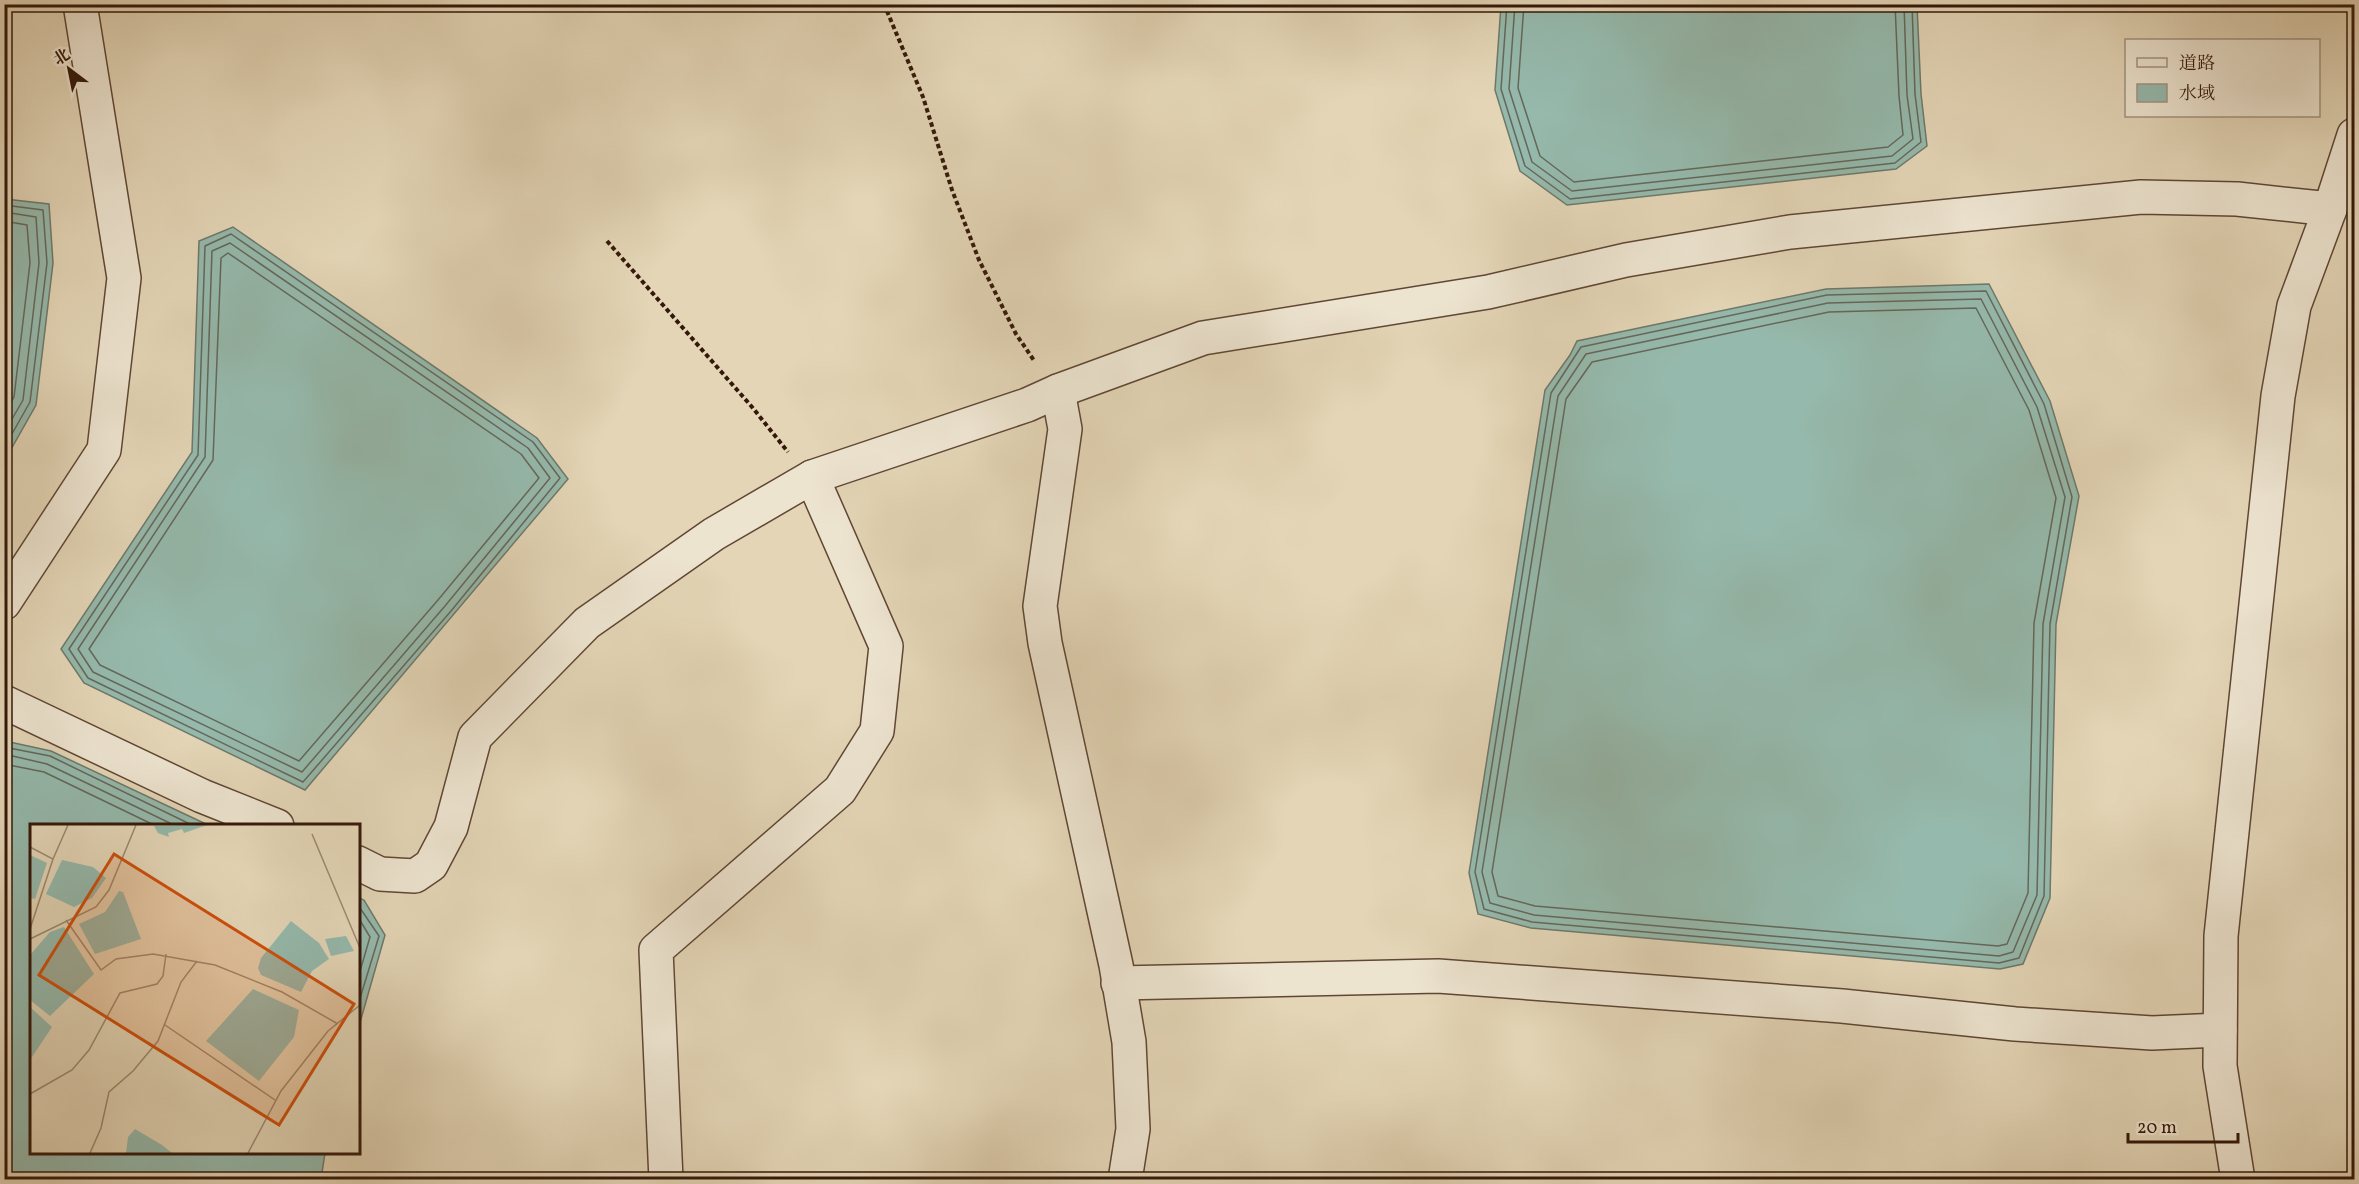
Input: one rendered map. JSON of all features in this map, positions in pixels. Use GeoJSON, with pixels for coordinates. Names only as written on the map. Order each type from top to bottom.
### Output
{"type":"FeatureCollection","features":[{"type":"Feature","properties":{"kind":"street"},"geometry":{"type":"LineString","coordinates":[[4,603],[105,450],[124,278],[80,4]]}},
{"type":"Feature","properties":{"kind":"street"},"geometry":{"type":"LineString","coordinates":[[2238,1179],[2220,1066],[2221,936],[2278,396],[2294,306],[2355,135]]}},
{"type":"Feature","properties":{"kind":"street"},"geometry":{"type":"LineString","coordinates":[[360,864],[380,874],[415,876],[431,865],[451,827],[475,737],[587,623],[714,534],[811,478],[1027,405],[1058,391],[1203,338],[1488,292],[1626,260],[1790,232],[2141,197],[2237,199],[2330,209]]}},
{"type":"Feature","properties":{"kind":"street"},"geometry":{"type":"LineString","coordinates":[[1058,391],[1065,429],[1040,606],[1045,643],[1129,1042],[1133,1129],[1125,1179]]}},
{"type":"Feature","properties":{"kind":"street"},"geometry":{"type":"LineString","coordinates":[[666,1179],[656,950],[840,790],[877,731],[886,646],[811,478]]}},
{"type":"Feature","properties":{"kind":"street"},"geometry":{"type":"LineString","coordinates":[[4,702],[202,795],[274,824]]}},
{"type":"Feature","properties":{"kind":"street"},"geometry":{"type":"LineString","coordinates":[[1118,983],[1438,976],[1842,1006],[2015,1024],[2152,1033],[2220,1030]]}},
{"type":"Feature","properties":{"kind":"path"},"geometry":{"type":"LineString","coordinates":[[884,4],[923,97],[952,190],[979,260],[1016,334],[1041,372],[1058,391]]}},
{"type":"Feature","properties":{"kind":"path"},"geometry":{"type":"LineString","coordinates":[[607,241],[811,478]]}},
{"type":"Feature","properties":{"kind":"water"},"geometry":{"type":"Polygon","coordinates":[[[1501,5],[1917,5],[1921,94],[1927,146],[1896,169],[1567,205],[1520,171],[1495,90],[1501,5]]]}},
{"type":"Feature","properties":{"kind":"water"},"geometry":{"type":"Polygon","coordinates":[[[5,199],[49,204],[53,263],[36,405],[5,460],[5,199]]]}},
{"type":"Feature","properties":{"kind":"water"},"geometry":{"type":"Polygon","coordinates":[[[233,227],[537,438],[568,479],[305,790],[84,683],[61,649],[192,452],[199,241],[233,227]]]}},
{"type":"Feature","properties":{"kind":"water"},"geometry":{"type":"Polygon","coordinates":[[[1989,284],[2050,401],[2079,496],[2056,624],[2050,898],[2023,964],[2000,969],[1531,928],[1478,914],[1469,873],[1545,390],[1577,341],[1826,289],[1989,284]]]}},
{"type":"Feature","properties":{"kind":"water"},"geometry":{"type":"Polygon","coordinates":[[[5,741],[51,751],[206,824],[30,824],[30,1154],[325,1154],[321,1179],[5,1179],[5,741]]]}},
{"type":"Feature","properties":{"kind":"water"},"geometry":{"type":"Polygon","coordinates":[[[360,898],[364,900],[385,935],[360,1022],[360,898]]]}}]}
